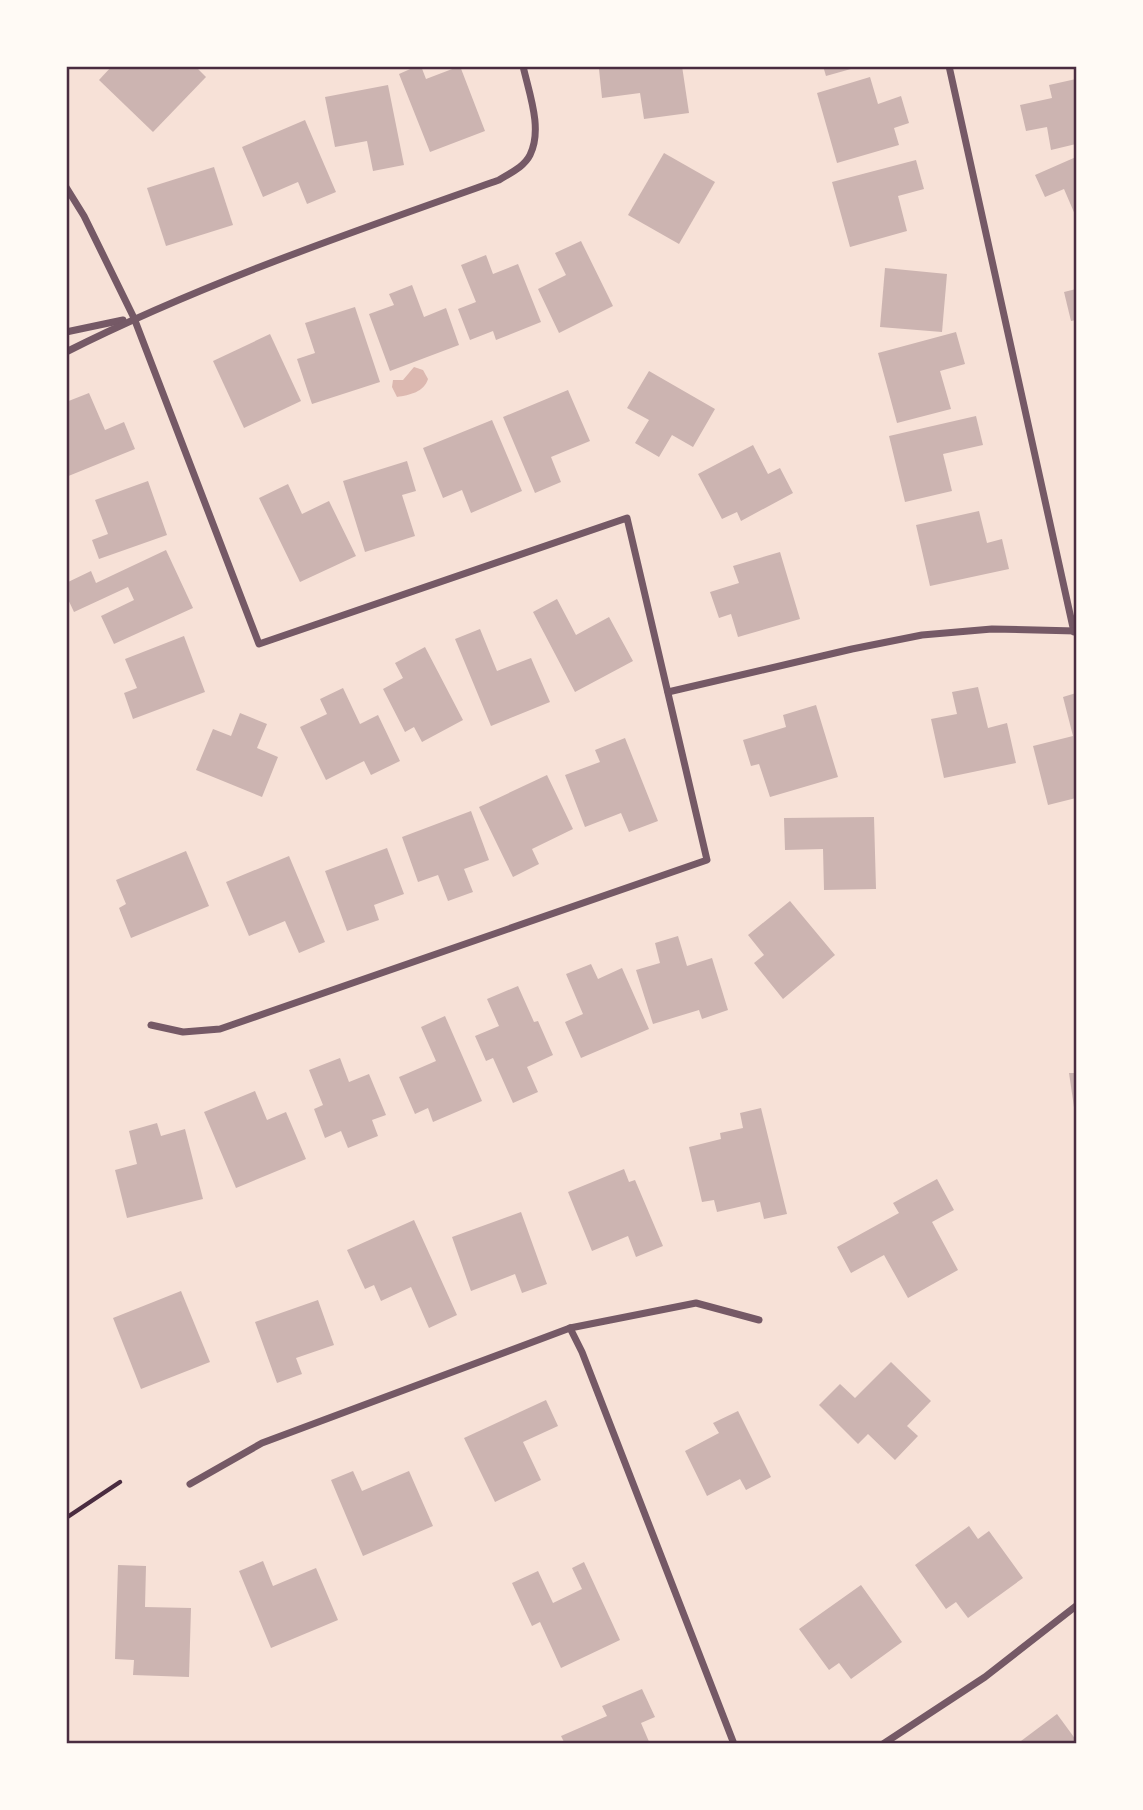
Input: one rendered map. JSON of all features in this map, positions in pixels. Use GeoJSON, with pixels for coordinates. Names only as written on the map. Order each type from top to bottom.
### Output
{"type":"FeatureCollection","features":[{"type":"Feature","properties":{"kind":"street"},"geometry":{"type":"LineString","coordinates":[[66,352],[134,318],[319,245],[499,180],[517,169],[530,156],[535,134],[533,109],[523,66]]}},
{"type":"Feature","properties":{"kind":"street"},"geometry":{"type":"LineString","coordinates":[[668,692],[922,635],[992,629],[1075,631],[949,66]]}},
{"type":"Feature","properties":{"kind":"street"},"geometry":{"type":"LineString","coordinates":[[66,187],[84,216],[134,318],[259,644],[627,518],[707,860],[220,1029],[183,1032],[152,1026]]}},
{"type":"Feature","properties":{"kind":"street"},"geometry":{"type":"LineString","coordinates":[[66,332],[134,318]]}},
{"type":"Feature","properties":{"kind":"street"},"geometry":{"type":"LineString","coordinates":[[190,1484],[262,1443],[570,1328],[696,1303],[759,1320]]}},
{"type":"Feature","properties":{"kind":"street"},"geometry":{"type":"LineString","coordinates":[[570,1328],[582,1352],[734,1744]]}},
{"type":"Feature","properties":{"kind":"street"},"geometry":{"type":"LineString","coordinates":[[883,1744],[985,1677],[1076,1606]]}},
{"type":"Feature","properties":{"kind":"path"},"geometry":{"type":"LineString","coordinates":[[66,1518],[120,1482]]}},
{"type":"Feature","properties":{"kind":"shaded area"},"geometry":{"type":"Polygon","coordinates":[[[414,367],[423,370],[428,379],[426,383],[416,392],[397,397],[392,387],[393,380],[403,380],[414,367]]]}},
{"type":"Feature","properties":{"kind":"building"},"geometry":{"type":"Polygon","coordinates":[[[112,66],[195,66],[206,77],[153,132],[99,80],[112,66]]]}},
{"type":"Feature","properties":{"kind":"building"},"geometry":{"type":"Polygon","coordinates":[[[421,66],[426,79],[460,66],[485,131],[430,152],[399,74],[421,66]]]}},
{"type":"Feature","properties":{"kind":"building"},"geometry":{"type":"Polygon","coordinates":[[[615,66],[682,66],[689,113],[644,119],[640,93],[602,98],[599,69],[615,66]]]}},
{"type":"Feature","properties":{"kind":"building"},"geometry":{"type":"Polygon","coordinates":[[[823,66],[858,66],[858,67],[826,76],[823,66]]]}},
{"type":"Feature","properties":{"kind":"building"},"geometry":{"type":"Polygon","coordinates":[[[870,77],[878,104],[901,96],[909,123],[894,128],[899,145],[837,163],[817,93],[870,77]]]}},
{"type":"Feature","properties":{"kind":"building"},"geometry":{"type":"Polygon","coordinates":[[[1076,79],[1076,144],[1051,150],[1047,127],[1026,131],[1020,105],[1052,98],[1049,85],[1076,79]]]}},
{"type":"Feature","properties":{"kind":"building"},"geometry":{"type":"Polygon","coordinates":[[[388,85],[404,165],[373,171],[367,141],[335,147],[325,97],[388,85]]]}},
{"type":"Feature","properties":{"kind":"building"},"geometry":{"type":"Polygon","coordinates":[[[305,120],[336,192],[307,204],[298,182],[263,197],[242,147],[305,120]]]}},
{"type":"Feature","properties":{"kind":"building"},"geometry":{"type":"Polygon","coordinates":[[[664,153],[715,182],[679,244],[628,215],[664,153]]]}},
{"type":"Feature","properties":{"kind":"building"},"geometry":{"type":"Polygon","coordinates":[[[1076,157],[1076,217],[1064,189],[1045,197],[1035,175],[1076,157]]]}},
{"type":"Feature","properties":{"kind":"building"},"geometry":{"type":"Polygon","coordinates":[[[916,160],[924,189],[898,196],[907,231],[850,247],[832,182],[916,160]]]}},
{"type":"Feature","properties":{"kind":"building"},"geometry":{"type":"Polygon","coordinates":[[[214,167],[233,225],[166,246],[147,188],[214,167]]]}},
{"type":"Feature","properties":{"kind":"building"},"geometry":{"type":"Polygon","coordinates":[[[581,241],[613,306],[559,333],[538,289],[566,275],[555,253],[581,241]]]}},
{"type":"Feature","properties":{"kind":"building"},"geometry":{"type":"Polygon","coordinates":[[[486,255],[493,274],[518,264],[541,322],[496,340],[493,331],[470,340],[458,309],[476,302],[461,265],[486,255]]]}},
{"type":"Feature","properties":{"kind":"building"},"geometry":{"type":"Polygon","coordinates":[[[885,268],[947,274],[942,332],[880,327],[885,268]]]}},
{"type":"Feature","properties":{"kind":"building"},"geometry":{"type":"Polygon","coordinates":[[[412,285],[424,317],[446,308],[459,345],[390,371],[369,314],[394,305],[389,294],[412,285]]]}},
{"type":"Feature","properties":{"kind":"building"},"geometry":{"type":"Polygon","coordinates":[[[1076,289],[1076,320],[1071,321],[1064,292],[1076,289]]]}},
{"type":"Feature","properties":{"kind":"building"},"geometry":{"type":"Polygon","coordinates":[[[355,307],[380,382],[312,404],[297,359],[315,353],[305,323],[355,307]]]}},
{"type":"Feature","properties":{"kind":"building"},"geometry":{"type":"Polygon","coordinates":[[[956,332],[965,364],[940,371],[951,409],[897,423],[878,353],[956,332]]]}},
{"type":"Feature","properties":{"kind":"building"},"geometry":{"type":"Polygon","coordinates":[[[270,334],[301,401],[244,428],[213,361],[270,334]]]}},
{"type":"Feature","properties":{"kind":"building"},"geometry":{"type":"Polygon","coordinates":[[[649,371],[715,409],[693,447],[672,435],[659,457],[635,443],[649,420],[627,408],[649,371]]]}},
{"type":"Feature","properties":{"kind":"building"},"geometry":{"type":"Polygon","coordinates":[[[568,390],[590,441],[551,457],[561,482],[535,493],[503,417],[568,390]]]}},
{"type":"Feature","properties":{"kind":"building"},"geometry":{"type":"Polygon","coordinates":[[[89,393],[105,430],[124,422],[135,449],[66,477],[66,402],[89,393]]]}},
{"type":"Feature","properties":{"kind":"building"},"geometry":{"type":"Polygon","coordinates":[[[976,416],[983,445],[943,454],[952,491],[905,502],[889,436],[976,416]]]}},
{"type":"Feature","properties":{"kind":"building"},"geometry":{"type":"Polygon","coordinates":[[[492,420],[522,491],[471,513],[462,490],[443,498],[423,448],[492,420]]]}},
{"type":"Feature","properties":{"kind":"building"},"geometry":{"type":"Polygon","coordinates":[[[753,445],[768,474],[780,468],[793,493],[741,521],[737,512],[722,519],[698,474],[753,445]]]}},
{"type":"Feature","properties":{"kind":"building"},"geometry":{"type":"Polygon","coordinates":[[[407,461],[416,491],[402,495],[415,536],[365,552],[343,481],[407,461]]]}},
{"type":"Feature","properties":{"kind":"building"},"geometry":{"type":"Polygon","coordinates":[[[148,481],[167,535],[99,559],[92,540],[108,534],[95,500],[148,481]]]}},
{"type":"Feature","properties":{"kind":"building"},"geometry":{"type":"Polygon","coordinates":[[[288,484],[302,514],[329,501],[356,556],[300,582],[259,498],[288,484]]]}},
{"type":"Feature","properties":{"kind":"building"},"geometry":{"type":"Polygon","coordinates":[[[979,511],[987,543],[1002,539],[1009,569],[930,586],[916,525],[979,511]]]}},
{"type":"Feature","properties":{"kind":"building"},"geometry":{"type":"Polygon","coordinates":[[[166,550],[193,608],[114,644],[101,616],[134,600],[128,587],[74,612],[66,595],[66,583],[91,571],[96,583],[166,550]]]}},
{"type":"Feature","properties":{"kind":"building"},"geometry":{"type":"Polygon","coordinates":[[[780,552],[800,619],[738,637],[731,614],[719,618],[710,592],[739,583],[733,566],[780,552]]]}},
{"type":"Feature","properties":{"kind":"building"},"geometry":{"type":"Polygon","coordinates":[[[557,599],[576,635],[609,617],[633,661],[575,692],[533,612],[557,599]]]}},
{"type":"Feature","properties":{"kind":"building"},"geometry":{"type":"Polygon","coordinates":[[[480,629],[497,671],[531,658],[550,702],[491,726],[455,639],[480,629]]]}},
{"type":"Feature","properties":{"kind":"building"},"geometry":{"type":"Polygon","coordinates":[[[184,636],[205,692],[133,719],[124,693],[137,688],[125,659],[184,636]]]}},
{"type":"Feature","properties":{"kind":"building"},"geometry":{"type":"Polygon","coordinates":[[[425,647],[463,720],[422,742],[414,727],[405,732],[383,689],[403,678],[395,663],[425,647]]]}},
{"type":"Feature","properties":{"kind":"building"},"geometry":{"type":"Polygon","coordinates":[[[978,687],[988,728],[1007,723],[1016,763],[944,778],[931,719],[957,714],[952,692],[978,687]]]}},
{"type":"Feature","properties":{"kind":"building"},"geometry":{"type":"Polygon","coordinates":[[[343,688],[360,724],[378,715],[400,761],[371,775],[364,761],[326,780],[300,727],[327,714],[320,699],[343,688]]]}},
{"type":"Feature","properties":{"kind":"building"},"geometry":{"type":"Polygon","coordinates":[[[1076,693],[1076,798],[1048,805],[1033,746],[1073,736],[1063,697],[1076,693]]]}},
{"type":"Feature","properties":{"kind":"building"},"geometry":{"type":"Polygon","coordinates":[[[816,705],[838,777],[770,797],[759,764],[751,766],[743,740],[786,727],[783,715],[816,705]]]}},
{"type":"Feature","properties":{"kind":"building"},"geometry":{"type":"Polygon","coordinates":[[[240,713],[267,724],[257,748],[278,757],[262,797],[196,770],[213,729],[231,736],[240,713]]]}},
{"type":"Feature","properties":{"kind":"building"},"geometry":{"type":"Polygon","coordinates":[[[625,738],[658,821],[629,832],[621,813],[585,827],[565,775],[600,762],[595,750],[625,738]]]}},
{"type":"Feature","properties":{"kind":"building"},"geometry":{"type":"Polygon","coordinates":[[[547,775],[573,829],[532,849],[539,864],[513,877],[479,807],[547,775]]]}},
{"type":"Feature","properties":{"kind":"building"},"geometry":{"type":"Polygon","coordinates":[[[471,811],[489,860],[464,869],[473,892],[448,901],[438,875],[418,882],[402,837],[471,811]]]}},
{"type":"Feature","properties":{"kind":"building"},"geometry":{"type":"Polygon","coordinates":[[[874,817],[876,889],[824,890],[823,849],[785,850],[784,818],[874,817]]]}},
{"type":"Feature","properties":{"kind":"building"},"geometry":{"type":"Polygon","coordinates":[[[387,848],[404,894],[374,905],[379,920],[347,931],[325,871],[387,848]]]}},
{"type":"Feature","properties":{"kind":"building"},"geometry":{"type":"Polygon","coordinates":[[[186,851],[209,906],[131,938],[119,908],[126,904],[116,880],[186,851]]]}},
{"type":"Feature","properties":{"kind":"building"},"geometry":{"type":"Polygon","coordinates":[[[289,856],[325,942],[299,953],[285,921],[249,936],[226,882],[289,856]]]}},
{"type":"Feature","properties":{"kind":"building"},"geometry":{"type":"Polygon","coordinates":[[[790,901],[835,955],[783,999],[754,963],[764,955],[748,935],[790,901]]]}},
{"type":"Feature","properties":{"kind":"building"},"geometry":{"type":"Polygon","coordinates":[[[678,936],[687,966],[712,958],[728,1010],[702,1019],[699,1010],[653,1024],[636,970],[660,963],[655,943],[678,936]]]}},
{"type":"Feature","properties":{"kind":"building"},"geometry":{"type":"Polygon","coordinates":[[[591,964],[598,979],[622,968],[649,1029],[581,1058],[565,1022],[583,1014],[566,974],[591,964]]]}},
{"type":"Feature","properties":{"kind":"building"},"geometry":{"type":"Polygon","coordinates":[[[518,986],[553,1055],[527,1067],[538,1092],[513,1103],[493,1058],[486,1061],[475,1036],[499,1026],[487,999],[518,986]]]}},
{"type":"Feature","properties":{"kind":"building"},"geometry":{"type":"Polygon","coordinates":[[[445,1016],[482,1101],[433,1122],[428,1108],[415,1114],[399,1077],[436,1061],[421,1027],[445,1016]]]}},
{"type":"Feature","properties":{"kind":"building"},"geometry":{"type":"Polygon","coordinates":[[[340,1058],[349,1082],[369,1074],[386,1115],[372,1120],[378,1136],[348,1148],[341,1131],[325,1138],[314,1109],[323,1105],[309,1070],[340,1058]]]}},
{"type":"Feature","properties":{"kind":"building"},"geometry":{"type":"Polygon","coordinates":[[[1069,1073],[1076,1073],[1075,1114],[1069,1073]]]}},
{"type":"Feature","properties":{"kind":"building"},"geometry":{"type":"Polygon","coordinates":[[[255,1091],[267,1120],[286,1112],[306,1159],[236,1188],[204,1112],[255,1091]]]}},
{"type":"Feature","properties":{"kind":"building"},"geometry":{"type":"Polygon","coordinates":[[[761,1108],[787,1214],[764,1219],[760,1202],[717,1212],[714,1200],[702,1202],[689,1147],[721,1139],[720,1133],[743,1128],[740,1113],[761,1108]]]}},
{"type":"Feature","properties":{"kind":"building"},"geometry":{"type":"Polygon","coordinates":[[[157,1123],[161,1136],[185,1129],[203,1199],[127,1218],[115,1170],[137,1164],[129,1131],[157,1123]]]}},
{"type":"Feature","properties":{"kind":"building"},"geometry":{"type":"Polygon","coordinates":[[[624,1169],[629,1182],[635,1180],[663,1246],[636,1257],[628,1236],[592,1251],[568,1192],[624,1169]]]}},
{"type":"Feature","properties":{"kind":"building"},"geometry":{"type":"Polygon","coordinates":[[[937,1179],[954,1210],[932,1222],[958,1270],[908,1298],[884,1255],[851,1273],[837,1247],[899,1213],[893,1203],[937,1179]]]}},
{"type":"Feature","properties":{"kind":"building"},"geometry":{"type":"Polygon","coordinates":[[[521,1212],[547,1284],[522,1293],[515,1274],[471,1291],[452,1237],[521,1212]]]}},
{"type":"Feature","properties":{"kind":"building"},"geometry":{"type":"Polygon","coordinates":[[[414,1220],[457,1315],[429,1328],[411,1287],[381,1301],[374,1285],[365,1289],[347,1250],[414,1220]]]}},
{"type":"Feature","properties":{"kind":"building"},"geometry":{"type":"Polygon","coordinates":[[[181,1291],[210,1362],[141,1389],[113,1318],[181,1291]]]}},
{"type":"Feature","properties":{"kind":"building"},"geometry":{"type":"Polygon","coordinates":[[[318,1300],[334,1345],[296,1358],[302,1374],[277,1383],[255,1322],[318,1300]]]}},
{"type":"Feature","properties":{"kind":"building"},"geometry":{"type":"Polygon","coordinates":[[[891,1362],[931,1401],[907,1426],[918,1436],[895,1460],[868,1434],[858,1444],[819,1405],[840,1384],[855,1398],[891,1362]]]}},
{"type":"Feature","properties":{"kind":"building"},"geometry":{"type":"Polygon","coordinates":[[[546,1400],[558,1426],[523,1442],[541,1480],[495,1502],[464,1438],[546,1400]]]}},
{"type":"Feature","properties":{"kind":"building"},"geometry":{"type":"Polygon","coordinates":[[[738,1411],[771,1477],[746,1490],[740,1479],[707,1496],[685,1451],[719,1433],[713,1423],[738,1411]]]}},
{"type":"Feature","properties":{"kind":"building"},"geometry":{"type":"Polygon","coordinates":[[[353,1471],[362,1491],[409,1471],[433,1526],[363,1556],[331,1480],[353,1471]]]}},
{"type":"Feature","properties":{"kind":"building"},"geometry":{"type":"Polygon","coordinates":[[[969,1526],[978,1539],[989,1531],[1023,1578],[968,1618],[956,1602],[946,1609],[915,1565],[969,1526]]]}},
{"type":"Feature","properties":{"kind":"building"},"geometry":{"type":"Polygon","coordinates":[[[263,1561],[273,1586],[316,1568],[338,1620],[271,1648],[239,1571],[263,1561]]]}},
{"type":"Feature","properties":{"kind":"building"},"geometry":{"type":"Polygon","coordinates":[[[584,1562],[620,1640],[561,1668],[540,1622],[532,1626],[512,1583],[538,1571],[553,1603],[582,1589],[572,1568],[584,1562]]]}},
{"type":"Feature","properties":{"kind":"building"},"geometry":{"type":"Polygon","coordinates":[[[118,1565],[146,1566],[145,1607],[191,1608],[189,1677],[133,1675],[134,1660],[115,1659],[118,1565]]]}},
{"type":"Feature","properties":{"kind":"building"},"geometry":{"type":"Polygon","coordinates":[[[861,1585],[902,1642],[851,1679],[839,1663],[829,1670],[799,1629],[861,1585]]]}},
{"type":"Feature","properties":{"kind":"building"},"geometry":{"type":"Polygon","coordinates":[[[642,1689],[655,1717],[641,1723],[650,1744],[565,1744],[561,1736],[607,1716],[602,1706],[642,1689]]]}},
{"type":"Feature","properties":{"kind":"building"},"geometry":{"type":"Polygon","coordinates":[[[1057,1714],[1076,1740],[1076,1744],[1017,1744],[1057,1714]]]}}]}
